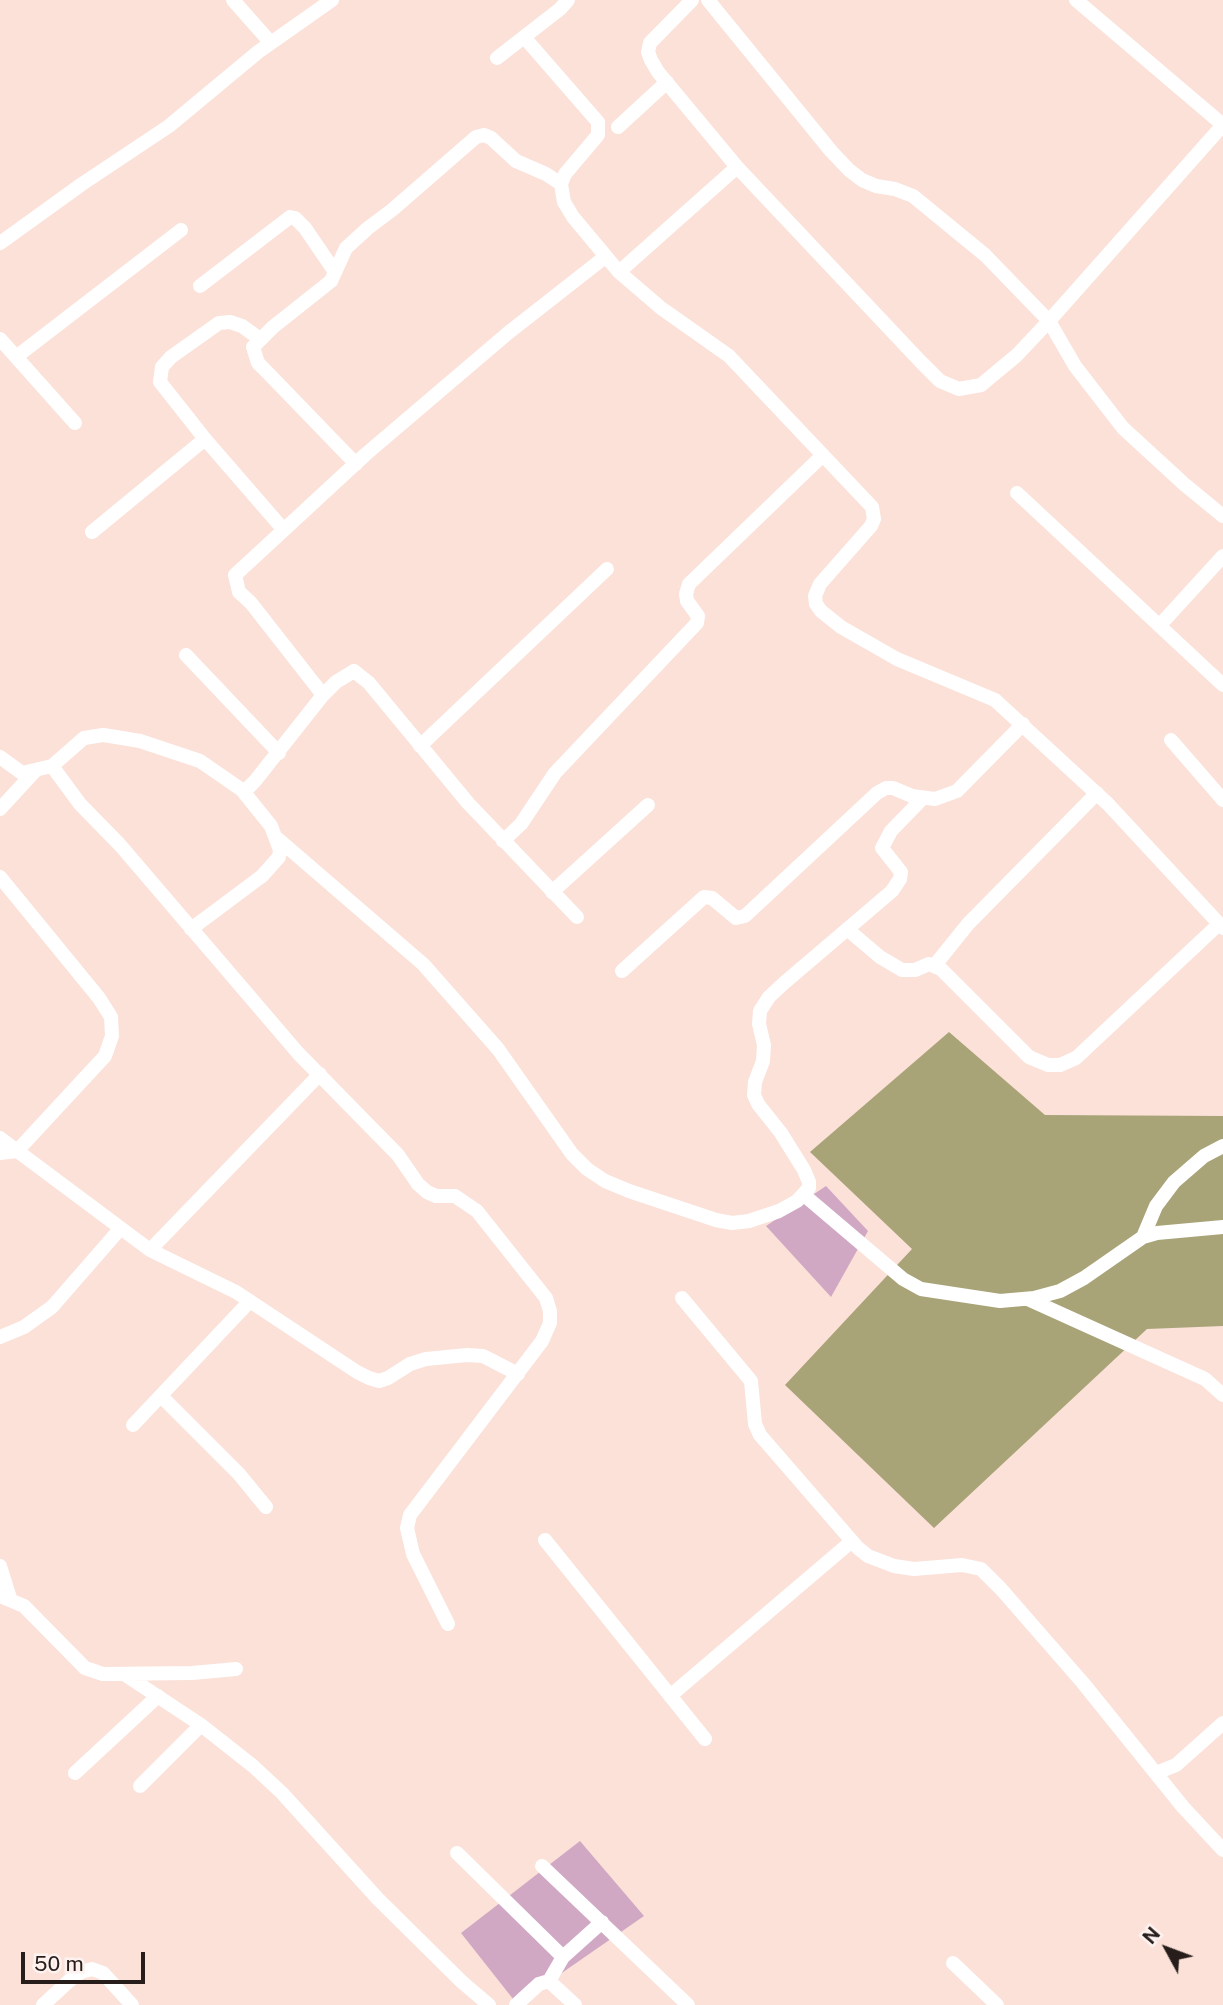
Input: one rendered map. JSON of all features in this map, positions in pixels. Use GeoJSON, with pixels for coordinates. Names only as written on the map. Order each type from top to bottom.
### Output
{"type":"FeatureCollection","features":[{"type":"Feature","properties":{"kind":"street"},"geometry":{"type":"LineString","coordinates":[[233,0],[271,43]]}},
{"type":"Feature","properties":{"kind":"street"},"geometry":{"type":"LineString","coordinates":[[0,243],[48,207],[169,126],[271,43],[332,0]]}},
{"type":"Feature","properties":{"kind":"street"},"geometry":{"type":"LineString","coordinates":[[497,58],[568,0]]}},
{"type":"Feature","properties":{"kind":"street"},"geometry":{"type":"LineString","coordinates":[[692,0],[650,43],[648,52],[651,60],[737,167],[940,381],[959,389],[981,385],[1017,355],[1223,125],[1076,0]]}},
{"type":"Feature","properties":{"kind":"street"},"geometry":{"type":"LineString","coordinates":[[708,0],[849,170],[876,186],[895,188],[913,196],[985,255],[1049,321],[1075,366],[1123,428],[1223,516]]}},
{"type":"Feature","properties":{"kind":"street"},"geometry":{"type":"LineString","coordinates":[[524,37],[598,122],[598,135],[565,174],[561,184],[561,192],[568,209],[619,272],[662,308],[729,356],[875,512],[871,526],[820,584],[815,596],[821,611],[841,627],[897,659],[995,701],[1097,793],[1221,926],[1076,1058],[1060,1065],[1048,1065],[1029,1057],[935,965],[923,965],[907,972],[902,970],[880,957],[848,929]]}},
{"type":"Feature","properties":{"kind":"street"},"geometry":{"type":"LineString","coordinates":[[618,127],[667,82]]}},
{"type":"Feature","properties":{"kind":"street"},"geometry":{"type":"LineString","coordinates":[[356,464],[258,363],[253,347],[331,281],[346,248],[476,137],[484,135],[491,138],[516,162],[546,174],[561,184]]}},
{"type":"Feature","properties":{"kind":"street"},"geometry":{"type":"LineString","coordinates":[[619,272],[737,167]]}},
{"type":"Feature","properties":{"kind":"street"},"geometry":{"type":"LineString","coordinates":[[200,286],[290,217],[295,218],[305,228],[335,272]]}},
{"type":"Feature","properties":{"kind":"street"},"geometry":{"type":"LineString","coordinates":[[16,357],[181,230]]}},
{"type":"Feature","properties":{"kind":"street"},"geometry":{"type":"LineString","coordinates":[[323,695],[251,603],[239,592],[235,575],[356,464],[508,334],[605,257]]}},
{"type":"Feature","properties":{"kind":"street"},"geometry":{"type":"LineString","coordinates":[[260,339],[242,326],[230,322],[219,323],[171,357],[162,367],[160,382],[283,529]]}},
{"type":"Feature","properties":{"kind":"street"},"geometry":{"type":"LineString","coordinates":[[0,339],[75,423]]}},
{"type":"Feature","properties":{"kind":"street"},"geometry":{"type":"LineString","coordinates":[[92,532],[205,439]]}},
{"type":"Feature","properties":{"kind":"street"},"geometry":{"type":"LineString","coordinates":[[503,841],[521,824],[555,773],[692,631],[698,616],[687,601],[689,584],[823,455]]}},
{"type":"Feature","properties":{"kind":"street"},"geometry":{"type":"LineString","coordinates":[[1017,493],[1223,685]]}},
{"type":"Feature","properties":{"kind":"street"},"geometry":{"type":"LineString","coordinates":[[1160,625],[1223,556]]}},
{"type":"Feature","properties":{"kind":"street"},"geometry":{"type":"LineString","coordinates":[[420,746],[607,569]]}},
{"type":"Feature","properties":{"kind":"street"},"geometry":{"type":"LineString","coordinates":[[186,655],[279,753]]}},
{"type":"Feature","properties":{"kind":"street"},"geometry":{"type":"LineString","coordinates":[[242,790],[255,781],[335,682],[354,671],[369,683],[503,841],[577,917]]}},
{"type":"Feature","properties":{"kind":"street"},"geometry":{"type":"LineString","coordinates":[[622,971],[704,897],[712,898],[736,918],[745,916],[877,793],[893,788],[922,798],[947,796],[957,791],[1023,724]]}},
{"type":"Feature","properties":{"kind":"street"},"geometry":{"type":"LineString","coordinates":[[0,757],[23,773],[35,771],[52,766],[84,738],[103,735],[140,741],[200,761],[242,790],[271,826],[281,850],[279,857],[270,868],[191,929]]}},
{"type":"Feature","properties":{"kind":"street"},"geometry":{"type":"LineString","coordinates":[[1171,740],[1223,800]]}},
{"type":"Feature","properties":{"kind":"street"},"geometry":{"type":"LineString","coordinates":[[52,766],[80,804],[120,845],[320,1074],[398,1154],[418,1185],[436,1196],[454,1196],[477,1211],[546,1298],[551,1311],[550,1324],[542,1341],[474,1427],[410,1515],[407,1528],[413,1555],[448,1624]]}},
{"type":"Feature","properties":{"kind":"street"},"geometry":{"type":"LineString","coordinates":[[0,809],[35,771]]}},
{"type":"Feature","properties":{"kind":"street"},"geometry":{"type":"LineString","coordinates":[[935,965],[968,925],[1097,793]]}},
{"type":"Feature","properties":{"kind":"street"},"geometry":{"type":"LineString","coordinates":[[278,839],[423,964],[498,1049],[572,1154],[605,1181],[691,1212],[732,1223],[749,1221],[779,1211],[804,1195],[809,1188],[804,1171],[754,1095],[755,1082],[763,1060],[760,1011],[769,997],[784,983],[892,891],[901,872],[882,848],[891,831],[922,798]]}},
{"type":"Feature","properties":{"kind":"street"},"geometry":{"type":"LineString","coordinates":[[552,892],[648,805]]}},
{"type":"Feature","properties":{"kind":"street"},"geometry":{"type":"LineString","coordinates":[[0,877],[99,998],[111,1017],[112,1037],[104,1056],[16,1151],[0,1153]]}},
{"type":"Feature","properties":{"kind":"street"},"geometry":{"type":"LineString","coordinates":[[150,1250],[320,1074]]}},
{"type":"Feature","properties":{"kind":"street"},"geometry":{"type":"LineString","coordinates":[[0,1138],[150,1250],[206,1276],[250,1301],[357,1373],[379,1381],[410,1364],[426,1359],[467,1355],[484,1356],[518,1374]]}},
{"type":"Feature","properties":{"kind":"street"},"geometry":{"type":"LineString","coordinates":[[1143,1237],[1156,1206],[1174,1182],[1204,1156],[1223,1146]]}},
{"type":"Feature","properties":{"kind":"street"},"geometry":{"type":"LineString","coordinates":[[804,1195],[903,1279],[921,1289],[1000,1301],[1060,1291],[1143,1237],[1157,1233],[1223,1227]]}},
{"type":"Feature","properties":{"kind":"street"},"geometry":{"type":"LineString","coordinates":[[0,1337],[39,1319],[120,1229]]}},
{"type":"Feature","properties":{"kind":"street"},"geometry":{"type":"LineString","coordinates":[[682,1298],[751,1381],[755,1424],[760,1435],[852,1541],[868,1556],[894,1566],[914,1569],[962,1565],[981,1569],[1083,1683],[1197,1824],[1223,1850]]}},
{"type":"Feature","properties":{"kind":"street"},"geometry":{"type":"LineString","coordinates":[[1028,1298],[1205,1378],[1223,1395]]}},
{"type":"Feature","properties":{"kind":"street"},"geometry":{"type":"LineString","coordinates":[[133,1425],[250,1301]]}},
{"type":"Feature","properties":{"kind":"street"},"geometry":{"type":"LineString","coordinates":[[161,1396],[232,1466],[266,1507]]}},
{"type":"Feature","properties":{"kind":"street"},"geometry":{"type":"LineString","coordinates":[[545,1540],[705,1739]]}},
{"type":"Feature","properties":{"kind":"street"},"geometry":{"type":"LineString","coordinates":[[670,1696],[852,1541]]}},
{"type":"Feature","properties":{"kind":"street"},"geometry":{"type":"LineString","coordinates":[[0,1566],[5,1597],[29,1611],[85,1668],[103,1674],[192,1673],[236,1668]]}},
{"type":"Feature","properties":{"kind":"street"},"geometry":{"type":"LineString","coordinates":[[124,1674],[201,1725],[253,1766],[282,1793],[378,1899],[489,2005]]}},
{"type":"Feature","properties":{"kind":"street"},"geometry":{"type":"LineString","coordinates":[[75,1773],[158,1696]]}},
{"type":"Feature","properties":{"kind":"street"},"geometry":{"type":"LineString","coordinates":[[1156,1773],[1176,1765],[1223,1723]]}},
{"type":"Feature","properties":{"kind":"street"},"geometry":{"type":"LineString","coordinates":[[140,1786],[201,1725]]}},
{"type":"Feature","properties":{"kind":"street"},"geometry":{"type":"LineString","coordinates":[[457,1853],[563,1957]]}},
{"type":"Feature","properties":{"kind":"street"},"geometry":{"type":"LineString","coordinates":[[542,1866],[688,2005]]}},
{"type":"Feature","properties":{"kind":"street"},"geometry":{"type":"LineString","coordinates":[[516,2005],[539,1984],[549,1982],[563,1957],[602,1922]]}},
{"type":"Feature","properties":{"kind":"street"},"geometry":{"type":"LineString","coordinates":[[953,1963],[997,2005]]}},
{"type":"Feature","properties":{"kind":"street"},"geometry":{"type":"LineString","coordinates":[[43,2005],[70,1980],[81,1972],[92,1969],[103,1973],[131,2005]]}},
{"type":"Feature","properties":{"kind":"street"},"geometry":{"type":"LineString","coordinates":[[549,1982],[575,2005]]}},
{"type":"Feature","properties":{"kind":"shaded area"},"geometry":{"type":"Polygon","coordinates":[[[949,1032],[1045,1115],[1223,1116],[1223,1326],[1147,1329],[934,1528],[785,1385],[912,1249],[810,1152],[949,1032]]]}},
{"type":"Feature","properties":{"kind":"shaded area"},"geometry":{"type":"Polygon","coordinates":[[[826,1186],[868,1231],[831,1297],[766,1226],[826,1186]]]}},
{"type":"Feature","properties":{"kind":"shaded area"},"geometry":{"type":"Polygon","coordinates":[[[580,1841],[644,1916],[517,2004],[461,1933],[580,1841]]]}}]}
